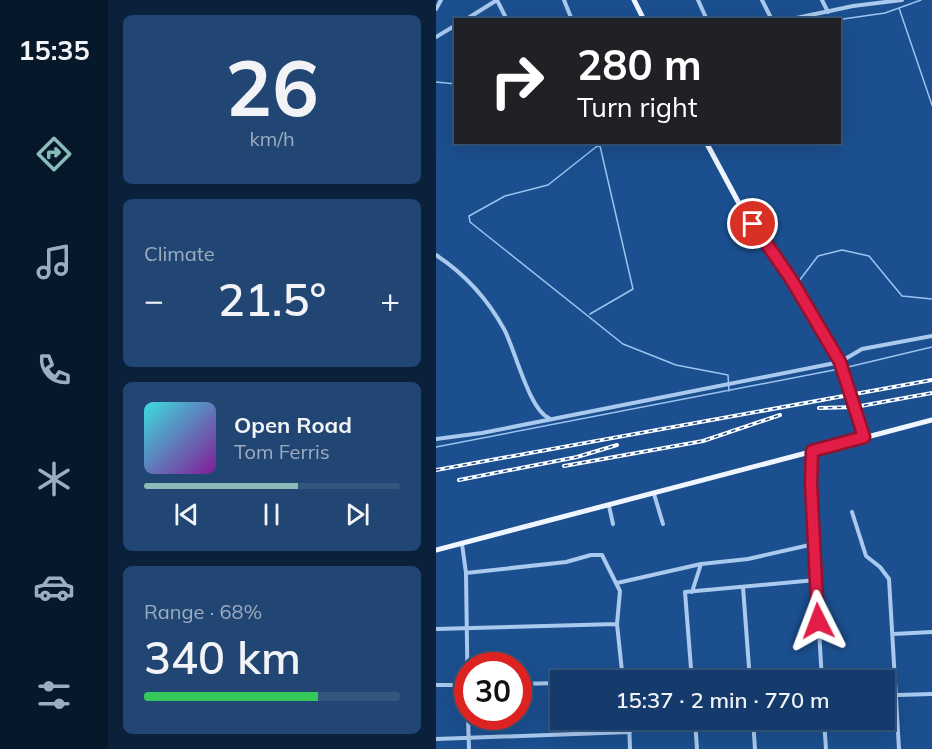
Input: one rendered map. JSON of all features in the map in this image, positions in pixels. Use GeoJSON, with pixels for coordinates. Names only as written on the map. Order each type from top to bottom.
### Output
{"type":"FeatureCollection","features":[{"type":"Feature","properties":{"kind":"main road"},"geometry":{"type":"LineString","coordinates":[[634,0],[643,18]]}},
{"type":"Feature","properties":{"kind":"main road"},"geometry":{"type":"LineString","coordinates":[[707,144],[742,209],[791,279],[840,362],[864,437]]}},
{"type":"Feature","properties":{"kind":"main road"},"geometry":{"type":"LineString","coordinates":[[436,550],[931,420]]}},
{"type":"Feature","properties":{"kind":"street"},"geometry":{"type":"LineString","coordinates":[[436,9],[441,0]]}},
{"type":"Feature","properties":{"kind":"street"},"geometry":{"type":"LineString","coordinates":[[468,18],[497,0],[506,18]]}},
{"type":"Feature","properties":{"kind":"street"},"geometry":{"type":"LineString","coordinates":[[564,0],[571,18]]}},
{"type":"Feature","properties":{"kind":"street"},"geometry":{"type":"LineString","coordinates":[[698,0],[706,18]]}},
{"type":"Feature","properties":{"kind":"street"},"geometry":{"type":"LineString","coordinates":[[762,0],[771,18]]}},
{"type":"Feature","properties":{"kind":"street"},"geometry":{"type":"LineString","coordinates":[[823,0],[828,12]]}},
{"type":"Feature","properties":{"kind":"street"},"geometry":{"type":"LineString","coordinates":[[797,18],[853,6],[902,0]]}},
{"type":"Feature","properties":{"kind":"street"},"geometry":{"type":"LineString","coordinates":[[436,37],[454,26]]}},
{"type":"Feature","properties":{"kind":"street"},"geometry":{"type":"LineString","coordinates":[[436,255],[468,279],[486,301],[504,330],[541,421]]}},
{"type":"Feature","properties":{"kind":"street"},"geometry":{"type":"LineString","coordinates":[[436,439],[541,421],[840,362],[862,349],[931,336]]}},
{"type":"Feature","properties":{"kind":"street"},"geometry":{"type":"LineString","coordinates":[[537,407],[546,417],[552,418]]}},
{"type":"Feature","properties":{"kind":"street"},"geometry":{"type":"LineString","coordinates":[[812,451],[814,544],[821,670]]}},
{"type":"Feature","properties":{"kind":"street"},"geometry":{"type":"LineString","coordinates":[[654,494],[663,524]]}},
{"type":"Feature","properties":{"kind":"street"},"geometry":{"type":"LineString","coordinates":[[609,506],[613,524]]}},
{"type":"Feature","properties":{"kind":"street"},"geometry":{"type":"LineString","coordinates":[[852,512],[866,555],[880,567],[889,579],[898,695],[899,749]]}},
{"type":"Feature","properties":{"kind":"street"},"geometry":{"type":"LineString","coordinates":[[462,544],[466,573],[466,652]]}},
{"type":"Feature","properties":{"kind":"street"},"geometry":{"type":"LineString","coordinates":[[617,583],[701,564],[748,559],[814,544]]}},
{"type":"Feature","properties":{"kind":"street"},"geometry":{"type":"LineString","coordinates":[[466,573],[602,555],[620,591],[617,624],[622,670]]}},
{"type":"Feature","properties":{"kind":"street"},"geometry":{"type":"LineString","coordinates":[[692,592],[701,564]]}},
{"type":"Feature","properties":{"kind":"street"},"geometry":{"type":"LineString","coordinates":[[691,670],[685,592],[816,580]]}},
{"type":"Feature","properties":{"kind":"street"},"geometry":{"type":"LineString","coordinates":[[743,587],[749,670]]}},
{"type":"Feature","properties":{"kind":"street"},"geometry":{"type":"LineString","coordinates":[[436,629],[617,624]]}},
{"type":"Feature","properties":{"kind":"street"},"geometry":{"type":"LineString","coordinates":[[893,634],[931,632]]}},
{"type":"Feature","properties":{"kind":"street"},"geometry":{"type":"LineString","coordinates":[[532,684],[550,683]]}},
{"type":"Feature","properties":{"kind":"street"},"geometry":{"type":"LineString","coordinates":[[436,685],[454,685]]}},
{"type":"Feature","properties":{"kind":"street"},"geometry":{"type":"LineString","coordinates":[[898,695],[931,693]]}},
{"type":"Feature","properties":{"kind":"street"},"geometry":{"type":"LineString","coordinates":[[468,730],[469,749]]}},
{"type":"Feature","properties":{"kind":"street"},"geometry":{"type":"LineString","coordinates":[[696,730],[697,749]]}},
{"type":"Feature","properties":{"kind":"street"},"geometry":{"type":"LineString","coordinates":[[753,730],[754,749]]}},
{"type":"Feature","properties":{"kind":"street"},"geometry":{"type":"LineString","coordinates":[[825,730],[826,749]]}},
{"type":"Feature","properties":{"kind":"street"},"geometry":{"type":"LineString","coordinates":[[436,740],[630,732],[630,749]]}},
{"type":"Feature","properties":{"kind":"waterway"},"geometry":{"type":"LineString","coordinates":[[841,19],[885,13],[921,0]]}},
{"type":"Feature","properties":{"kind":"waterway"},"geometry":{"type":"LineString","coordinates":[[899,8],[932,105]]}},
{"type":"Feature","properties":{"kind":"waterway"},"geometry":{"type":"LineString","coordinates":[[436,82],[454,84]]}},
{"type":"Feature","properties":{"kind":"waterway"},"geometry":{"type":"LineString","coordinates":[[604,144],[596,147],[548,185],[505,196],[469,216],[470,222],[623,344],[676,365],[728,375],[729,391]]}},
{"type":"Feature","properties":{"kind":"waterway"},"geometry":{"type":"LineString","coordinates":[[590,314],[633,289],[600,146]]}},
{"type":"Feature","properties":{"kind":"waterway"},"geometry":{"type":"LineString","coordinates":[[799,281],[818,256],[842,250],[869,256],[902,296],[932,299]]}},
{"type":"Feature","properties":{"kind":"waterway"},"geometry":{"type":"LineString","coordinates":[[848,367],[932,347]]}},
{"type":"Feature","properties":{"kind":"waterway"},"geometry":{"type":"LineString","coordinates":[[436,447],[834,370]]}},
{"type":"Feature","properties":{"kind":"railway"},"geometry":{"type":"LineString","coordinates":[[436,470],[932,380]]}},
{"type":"Feature","properties":{"kind":"railway"},"geometry":{"type":"LineString","coordinates":[[819,408],[855,407],[932,393]]}},
{"type":"Feature","properties":{"kind":"railway"},"geometry":{"type":"LineString","coordinates":[[564,466],[703,441],[780,415]]}},
{"type":"Feature","properties":{"kind":"railway"},"geometry":{"type":"LineString","coordinates":[[459,480],[577,457],[617,445]]}},
{"type":"Feature","properties":{"kind":"route"},"geometry":{"type":"LineString","coordinates":[[753,224],[791,279],[840,362],[864,437],[812,451],[811,483],[818,621]]}}]}
